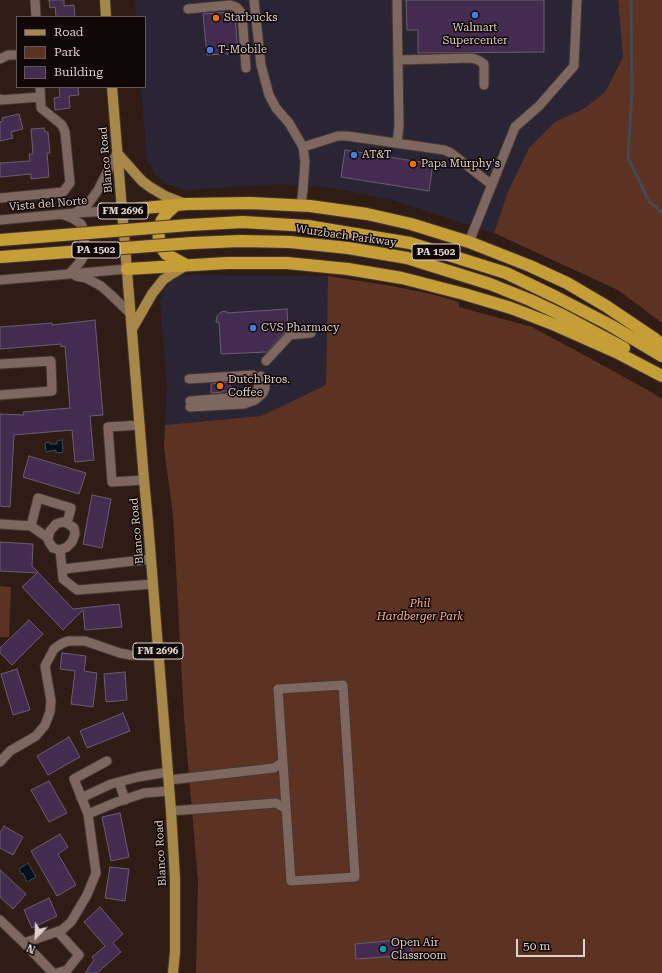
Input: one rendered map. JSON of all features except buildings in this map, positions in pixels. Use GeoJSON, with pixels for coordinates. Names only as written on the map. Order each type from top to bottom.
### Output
{"type":"FeatureCollection","features":[{"type":"Feature","properties":{"kind":"highway"},"geometry":{"type":"LineString","coordinates":[[122,210],[182,205],[250,203],[301,206],[367,214],[411,224],[469,242],[530,266],[567,283],[606,306],[662,345]]}},
{"type":"Feature","properties":{"kind":"highway"},"geometry":{"type":"LineString","coordinates":[[182,205],[167,213],[158,230],[161,247],[166,254],[186,265]]}},
{"type":"Feature","properties":{"kind":"highway","name":"Wurzbach Parkway"},"geometry":{"type":"LineString","coordinates":[[0,240],[243,222],[308,226],[410,244],[506,273],[610,325],[662,356]]}},
{"type":"Feature","properties":{"kind":"highway","name":"Wurzbach Parkway"},"geometry":{"type":"LineString","coordinates":[[0,257],[240,241],[290,242],[348,248],[407,258],[490,284],[530,300],[564,316],[622,347],[662,375]]}},
{"type":"Feature","properties":{"kind":"highway"},"geometry":{"type":"LineString","coordinates":[[127,268],[227,263],[287,263],[348,269],[402,278],[511,308],[555,325],[662,375]]}},
{"type":"Feature","properties":{"kind":"main road"},"geometry":{"type":"LineString","coordinates":[[105,0],[106,16]]}},
{"type":"Feature","properties":{"kind":"main road","name":"Blanco Road"},"geometry":{"type":"LineString","coordinates":[[112,88],[171,811],[175,878],[175,952],[173,973]]}},
{"type":"Feature","properties":{"kind":"main road"},"geometry":{"type":"LineString","coordinates":[[117,153],[142,181],[182,205]]}},
{"type":"Feature","properties":{"kind":"main road"},"geometry":{"type":"LineString","coordinates":[[132,329],[163,280],[186,265]]}},
{"type":"Feature","properties":{"kind":"street"},"geometry":{"type":"LineString","coordinates":[[36,0],[36,16]]}},
{"type":"Feature","properties":{"kind":"street"},"geometry":{"type":"LineString","coordinates":[[254,0],[261,65],[269,95],[276,108],[289,123],[303,147],[305,162],[301,206]]}},
{"type":"Feature","properties":{"kind":"street"},"geometry":{"type":"LineString","coordinates":[[397,0],[398,143]]}},
{"type":"Feature","properties":{"kind":"street"},"geometry":{"type":"LineString","coordinates":[[469,242],[515,127],[539,106],[574,66],[577,0]]}},
{"type":"Feature","properties":{"kind":"street"},"geometry":{"type":"LineString","coordinates":[[188,9],[230,5],[239,10],[242,14],[246,68]]}},
{"type":"Feature","properties":{"kind":"street"},"geometry":{"type":"LineString","coordinates":[[0,59],[8,55],[16,55]]}},
{"type":"Feature","properties":{"kind":"street"},"geometry":{"type":"LineString","coordinates":[[398,60],[472,58],[484,64],[484,85]]}},
{"type":"Feature","properties":{"kind":"street"},"geometry":{"type":"LineString","coordinates":[[0,198],[63,192],[70,183],[65,132],[62,125],[40,108],[40,88]]}},
{"type":"Feature","properties":{"kind":"street"},"geometry":{"type":"LineString","coordinates":[[0,99],[40,97]]}},
{"type":"Feature","properties":{"kind":"street"},"geometry":{"type":"LineString","coordinates":[[303,147],[338,136],[347,136],[444,150],[451,153],[492,185]]}},
{"type":"Feature","properties":{"kind":"street"},"geometry":{"type":"LineString","coordinates":[[75,213],[88,204],[98,190],[117,153]]}},
{"type":"Feature","properties":{"kind":"street","name":"Vista del Norte"},"geometry":{"type":"LineString","coordinates":[[0,220],[122,210]]}},
{"type":"Feature","properties":{"kind":"street"},"geometry":{"type":"LineString","coordinates":[[64,214],[81,224],[83,228],[85,248],[81,261],[69,274]]}},
{"type":"Feature","properties":{"kind":"street"},"geometry":{"type":"LineString","coordinates":[[0,280],[127,268]]}},
{"type":"Feature","properties":{"kind":"street"},"geometry":{"type":"LineString","coordinates":[[69,274],[86,278],[101,286],[131,314]]}},
{"type":"Feature","properties":{"kind":"street"},"geometry":{"type":"LineString","coordinates":[[266,361],[290,335],[311,333]]}},
{"type":"Feature","properties":{"kind":"street"},"geometry":{"type":"LineString","coordinates":[[0,364],[51,361],[52,391],[0,395]]}},
{"type":"Feature","properties":{"kind":"street"},"geometry":{"type":"LineString","coordinates":[[189,379],[253,375],[259,383],[258,389],[252,396],[190,404]]}},
{"type":"Feature","properties":{"kind":"street"},"geometry":{"type":"LineString","coordinates":[[140,425],[108,427],[112,482],[144,480]]}},
{"type":"Feature","properties":{"kind":"street"},"geometry":{"type":"LineString","coordinates":[[31,526],[38,498],[71,508],[67,523]]}},
{"type":"Feature","properties":{"kind":"street"},"geometry":{"type":"LineString","coordinates":[[0,524],[31,526],[48,538],[53,548],[60,550],[67,547],[72,542],[75,534],[74,528],[67,523],[62,522],[56,524],[50,531],[48,538]]}},
{"type":"Feature","properties":{"kind":"street"},"geometry":{"type":"LineString","coordinates":[[60,550],[64,579],[77,590],[153,584]]}},
{"type":"Feature","properties":{"kind":"street"},"geometry":{"type":"LineString","coordinates":[[63,569],[151,559]]}},
{"type":"Feature","properties":{"kind":"street"},"geometry":{"type":"LineString","coordinates":[[0,762],[10,751],[36,736],[45,725],[50,712],[51,701],[45,666],[54,649],[61,644],[68,641],[85,641],[120,654],[158,656]]}},
{"type":"Feature","properties":{"kind":"street"},"geometry":{"type":"LineString","coordinates":[[343,685],[355,877],[291,881],[286,809],[278,689],[343,685]]}},
{"type":"Feature","properties":{"kind":"street"},"geometry":{"type":"LineString","coordinates":[[24,943],[62,930],[71,922],[87,895],[96,873],[88,814],[74,779],[107,761]]}},
{"type":"Feature","properties":{"kind":"street"},"geometry":{"type":"LineString","coordinates":[[81,798],[111,784],[138,777],[274,768],[283,762]]}},
{"type":"Feature","properties":{"kind":"street"},"geometry":{"type":"LineString","coordinates":[[119,782],[125,800]]}},
{"type":"Feature","properties":{"kind":"street"},"geometry":{"type":"LineString","coordinates":[[88,814],[144,793],[169,791]]}},
{"type":"Feature","properties":{"kind":"street"},"geometry":{"type":"LineString","coordinates":[[171,811],[276,802],[286,809]]}},
{"type":"Feature","properties":{"kind":"street"},"geometry":{"type":"LineString","coordinates":[[0,920],[53,973]]}},
{"type":"Feature","properties":{"kind":"street"},"geometry":{"type":"LineString","coordinates":[[57,973],[67,970],[79,955],[58,932]]}},
{"type":"Feature","properties":{"kind":"shaded area"},"geometry":{"type":"Polygon","coordinates":[[[135,0],[618,0],[623,57],[605,92],[585,108],[555,122],[507,194],[494,233],[395,201],[333,188],[281,184],[183,190],[168,184],[156,175],[147,161],[141,88],[146,88],[146,16],[136,16],[135,0]]]}},
{"type":"Feature","properties":{"kind":"shaded area"},"geometry":{"type":"Polygon","coordinates":[[[184,275],[328,276],[326,385],[261,416],[165,425],[167,386],[160,302],[164,290],[173,280],[184,275]]]}},
{"type":"Feature","properties":{"kind":"green space"},"geometry":{"type":"Polygon","coordinates":[[[618,0],[662,0],[662,323],[618,290],[494,233],[507,194],[529,148],[555,122],[585,108],[605,92],[623,57],[618,0]]]}},
{"type":"Feature","properties":{"kind":"green space","name":"Phil Hardberger Park"},"geometry":{"type":"Polygon","coordinates":[[[328,276],[431,294],[459,302],[459,307],[532,327],[662,399],[662,973],[196,973],[198,880],[184,718],[173,515],[164,448],[165,425],[261,416],[326,385],[328,276]]]}},
{"type":"Feature","properties":{"kind":"green space"},"geometry":{"type":"Polygon","coordinates":[[[0,586],[11,587],[9,637],[0,637],[0,586]]]}},
{"type":"Feature","properties":{"kind":"water"},"geometry":{"type":"Polygon","coordinates":[[[62,440],[63,452],[56,453],[56,450],[46,452],[45,443],[50,442],[50,444],[57,444],[57,441],[62,440]]]}},
{"type":"Feature","properties":{"kind":"water"},"geometry":{"type":"Polygon","coordinates":[[[28,863],[36,877],[27,882],[23,873],[21,874],[19,869],[28,863]]]}},
{"type":"Feature","properties":{"kind":"waterway"},"geometry":{"type":"LineString","coordinates":[[631,0],[632,90],[628,158],[649,201],[662,213]]}},
{"type":"Feature","properties":{"kind":"place","name":"Walmart Supercenter"},"geometry":{"type":"Point","coordinates":[475,15]}},
{"type":"Feature","properties":{"kind":"place","name":"Starbucks"},"geometry":{"type":"Point","coordinates":[216,18]}},
{"type":"Feature","properties":{"kind":"place","name":"T-Mobile"},"geometry":{"type":"Point","coordinates":[210,50]}},
{"type":"Feature","properties":{"kind":"place","name":"AT&T"},"geometry":{"type":"Point","coordinates":[354,155]}},
{"type":"Feature","properties":{"kind":"place","name":"Papa Murphy's"},"geometry":{"type":"Point","coordinates":[413,164]}},
{"type":"Feature","properties":{"kind":"place","name":"CVS Pharmacy"},"geometry":{"type":"Point","coordinates":[253,328]}},
{"type":"Feature","properties":{"kind":"place","name":"Dutch Bros. Coffee"},"geometry":{"type":"Point","coordinates":[220,386]}},
{"type":"Feature","properties":{"kind":"place","name":"Open Air Classroom"},"geometry":{"type":"Point","coordinates":[383,949]}}]}
